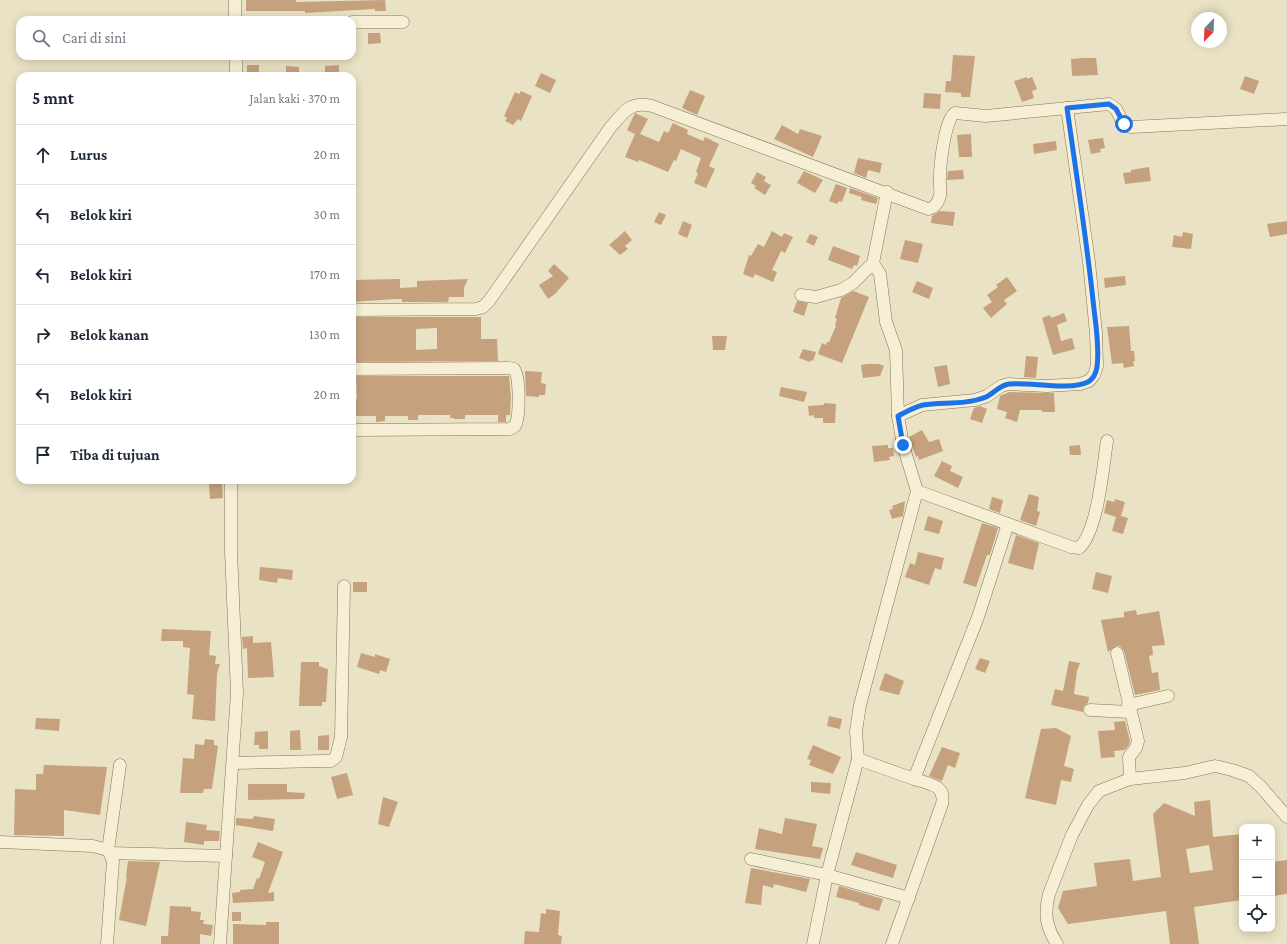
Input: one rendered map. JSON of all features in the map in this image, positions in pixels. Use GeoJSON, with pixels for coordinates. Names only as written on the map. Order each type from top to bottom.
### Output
{"type":"FeatureCollection","features":[{"type":"Feature","properties":{"kind":"street"},"geometry":{"type":"LineString","coordinates":[[235,0],[235,16]]}},
{"type":"Feature","properties":{"kind":"street"},"geometry":{"type":"LineString","coordinates":[[356,22],[403,22]]}},
{"type":"Feature","properties":{"kind":"street"},"geometry":{"type":"LineString","coordinates":[[236,60],[236,72]]}},
{"type":"Feature","properties":{"kind":"street"},"geometry":{"type":"LineString","coordinates":[[356,310],[476,310],[483,307],[489,301],[610,128],[624,112],[634,105],[641,104],[652,106],[887,192],[928,209],[935,205],[940,194],[941,163],[952,114],[960,113],[986,116],[1109,104],[1116,109],[1124,124],[1131,127],[1287,119]]}},
{"type":"Feature","properties":{"kind":"street"},"geometry":{"type":"LineString","coordinates":[[898,416],[922,405],[975,400],[987,396],[1001,386],[1008,384],[1047,386],[1080,384],[1089,381],[1094,375],[1097,366],[1096,333],[1089,262],[1067,108]]}},
{"type":"Feature","properties":{"kind":"street"},"geometry":{"type":"LineString","coordinates":[[802,295],[816,298],[841,290],[853,283],[873,263],[887,192]]}},
{"type":"Feature","properties":{"kind":"street"},"geometry":{"type":"LineString","coordinates":[[813,944],[827,875],[858,759],[856,731],[860,705],[917,492],[903,445],[898,416],[896,350],[883,310],[881,280],[873,263]]}},
{"type":"Feature","properties":{"kind":"street"},"geometry":{"type":"LineString","coordinates":[[356,369],[514,369],[518,376],[518,418],[515,426],[510,429],[356,430]]}},
{"type":"Feature","properties":{"kind":"street"},"geometry":{"type":"LineString","coordinates":[[917,492],[1071,547],[1079,548],[1086,537],[1095,515],[1107,441]]}},
{"type":"Feature","properties":{"kind":"street"},"geometry":{"type":"LineString","coordinates":[[220,944],[234,763],[237,693],[230,551],[231,484]]}},
{"type":"Feature","properties":{"kind":"street"},"geometry":{"type":"LineString","coordinates":[[914,779],[978,617],[1008,524]]}},
{"type":"Feature","properties":{"kind":"street"},"geometry":{"type":"LineString","coordinates":[[234,763],[323,761],[331,760],[336,757],[341,737],[344,586]]}},
{"type":"Feature","properties":{"kind":"street"},"geometry":{"type":"LineString","coordinates":[[1117,653],[1138,741],[1136,748],[1129,758],[1130,779]]}},
{"type":"Feature","properties":{"kind":"street"},"geometry":{"type":"LineString","coordinates":[[1090,710],[1129,708],[1168,696]]}},
{"type":"Feature","properties":{"kind":"street"},"geometry":{"type":"LineString","coordinates":[[858,759],[932,785],[941,790],[944,796],[892,944]]}},
{"type":"Feature","properties":{"kind":"street"},"geometry":{"type":"LineString","coordinates":[[107,944],[113,874],[113,861],[109,852],[120,765]]}},
{"type":"Feature","properties":{"kind":"street"},"geometry":{"type":"LineString","coordinates":[[1057,944],[1049,931],[1046,918],[1046,907],[1051,889],[1079,819],[1099,791],[1130,779],[1185,773],[1215,766],[1249,776],[1261,787],[1287,817]]}},
{"type":"Feature","properties":{"kind":"street"},"geometry":{"type":"LineString","coordinates":[[0,842],[93,846],[109,852],[226,856]]}},
{"type":"Feature","properties":{"kind":"street"},"geometry":{"type":"LineString","coordinates":[[751,858],[827,875],[909,898]]}},
{"type":"Feature","properties":{"kind":"building"},"geometry":{"type":"Polygon","coordinates":[[[246,0],[296,0],[296,2],[385,0],[386,11],[375,11],[375,9],[305,13],[305,11],[246,11],[246,0]]]}},
{"type":"Feature","properties":{"kind":"building"},"geometry":{"type":"Polygon","coordinates":[[[368,33],[380,33],[381,43],[368,44],[368,33]]]}},
{"type":"Feature","properties":{"kind":"building"},"geometry":{"type":"Polygon","coordinates":[[[953,55],[975,56],[970,97],[961,97],[961,93],[945,92],[946,81],[951,81],[953,55]]]}},
{"type":"Feature","properties":{"kind":"building"},"geometry":{"type":"Polygon","coordinates":[[[1096,58],[1098,75],[1072,76],[1071,59],[1096,58]]]}},
{"type":"Feature","properties":{"kind":"building"},"geometry":{"type":"Polygon","coordinates":[[[247,65],[259,65],[259,72],[247,72],[247,65]]]}},
{"type":"Feature","properties":{"kind":"building"},"geometry":{"type":"Polygon","coordinates":[[[339,65],[339,72],[325,72],[325,66],[339,65]]]}},
{"type":"Feature","properties":{"kind":"building"},"geometry":{"type":"Polygon","coordinates":[[[286,66],[299,67],[299,72],[286,72],[286,66]]]}},
{"type":"Feature","properties":{"kind":"building"},"geometry":{"type":"Polygon","coordinates":[[[541,73],[556,80],[550,93],[535,86],[541,73]]]}},
{"type":"Feature","properties":{"kind":"building"},"geometry":{"type":"Polygon","coordinates":[[[1245,76],[1259,81],[1254,94],[1240,89],[1245,76]]]}},
{"type":"Feature","properties":{"kind":"building"},"geometry":{"type":"Polygon","coordinates":[[[1027,77],[1027,79],[1032,77],[1037,89],[1032,91],[1034,98],[1022,102],[1014,81],[1027,77]]]}},
{"type":"Feature","properties":{"kind":"building"},"geometry":{"type":"Polygon","coordinates":[[[690,90],[705,96],[697,115],[682,108],[690,90]]]}},
{"type":"Feature","properties":{"kind":"building"},"geometry":{"type":"Polygon","coordinates":[[[521,91],[532,96],[521,121],[518,119],[513,125],[505,121],[507,118],[504,116],[515,92],[519,94],[521,91]]]}},
{"type":"Feature","properties":{"kind":"building"},"geometry":{"type":"Polygon","coordinates":[[[924,93],[941,94],[940,109],[923,108],[924,93]]]}},
{"type":"Feature","properties":{"kind":"building"},"geometry":{"type":"Polygon","coordinates":[[[635,113],[648,119],[640,134],[659,142],[664,131],[668,133],[673,123],[688,130],[687,134],[703,141],[705,137],[719,144],[709,166],[715,169],[706,188],[694,183],[701,158],[681,149],[676,161],[674,160],[668,172],[639,160],[638,162],[625,157],[635,134],[627,130],[635,113]]]}},
{"type":"Feature","properties":{"kind":"building"},"geometry":{"type":"Polygon","coordinates":[[[782,125],[798,134],[800,129],[822,136],[813,157],[774,139],[782,125]]]}},
{"type":"Feature","properties":{"kind":"building"},"geometry":{"type":"Polygon","coordinates":[[[971,134],[972,157],[959,157],[957,135],[971,134]]]}},
{"type":"Feature","properties":{"kind":"building"},"geometry":{"type":"Polygon","coordinates":[[[1103,138],[1105,148],[1100,149],[1101,152],[1091,154],[1088,140],[1103,138]]]}},
{"type":"Feature","properties":{"kind":"building"},"geometry":{"type":"Polygon","coordinates":[[[1056,141],[1057,150],[1034,154],[1033,144],[1056,141]]]}},
{"type":"Feature","properties":{"kind":"building"},"geometry":{"type":"Polygon","coordinates":[[[858,158],[882,163],[880,173],[868,170],[866,178],[854,173],[858,158]]]}},
{"type":"Feature","properties":{"kind":"building"},"geometry":{"type":"Polygon","coordinates":[[[1149,167],[1151,181],[1125,184],[1123,173],[1149,167]]]}},
{"type":"Feature","properties":{"kind":"building"},"geometry":{"type":"Polygon","coordinates":[[[963,170],[964,179],[947,180],[948,171],[963,170]]]}},
{"type":"Feature","properties":{"kind":"building"},"geometry":{"type":"Polygon","coordinates":[[[804,171],[823,180],[815,193],[797,183],[804,171]]]}},
{"type":"Feature","properties":{"kind":"building"},"geometry":{"type":"Polygon","coordinates":[[[757,172],[766,177],[764,181],[771,185],[765,195],[754,188],[756,186],[751,183],[757,172]]]}},
{"type":"Feature","properties":{"kind":"building"},"geometry":{"type":"Polygon","coordinates":[[[836,184],[847,188],[842,202],[839,201],[837,204],[829,201],[836,184]]]}},
{"type":"Feature","properties":{"kind":"building"},"geometry":{"type":"Polygon","coordinates":[[[850,188],[878,198],[876,204],[861,200],[862,197],[849,193],[850,188]]]}},
{"type":"Feature","properties":{"kind":"building"},"geometry":{"type":"Polygon","coordinates":[[[940,211],[955,212],[953,226],[931,223],[932,216],[940,211]]]}},
{"type":"Feature","properties":{"kind":"building"},"geometry":{"type":"Polygon","coordinates":[[[659,212],[666,215],[661,225],[654,222],[659,212]]]}},
{"type":"Feature","properties":{"kind":"building"},"geometry":{"type":"Polygon","coordinates":[[[683,221],[692,225],[687,238],[678,234],[683,221]]]}},
{"type":"Feature","properties":{"kind":"building"},"geometry":{"type":"Polygon","coordinates":[[[1287,221],[1287,234],[1270,237],[1267,224],[1287,221]]]}},
{"type":"Feature","properties":{"kind":"building"},"geometry":{"type":"Polygon","coordinates":[[[625,231],[632,240],[625,246],[628,249],[620,255],[609,245],[625,231]]]}},
{"type":"Feature","properties":{"kind":"building"},"geometry":{"type":"Polygon","coordinates":[[[772,231],[782,237],[784,233],[793,237],[785,253],[781,251],[772,270],[777,272],[773,282],[755,274],[753,278],[743,274],[749,255],[751,256],[758,244],[764,247],[772,231]]]}},
{"type":"Feature","properties":{"kind":"building"},"geometry":{"type":"Polygon","coordinates":[[[1183,232],[1193,234],[1191,249],[1172,247],[1174,235],[1182,237],[1183,232]]]}},
{"type":"Feature","properties":{"kind":"building"},"geometry":{"type":"Polygon","coordinates":[[[810,234],[818,237],[814,246],[806,242],[810,234]]]}},
{"type":"Feature","properties":{"kind":"building"},"geometry":{"type":"Polygon","coordinates":[[[905,240],[923,244],[918,263],[900,259],[905,240]]]}},
{"type":"Feature","properties":{"kind":"building"},"geometry":{"type":"Polygon","coordinates":[[[833,246],[860,256],[857,266],[854,265],[852,269],[828,260],[833,246]]]}},
{"type":"Feature","properties":{"kind":"building"},"geometry":{"type":"Polygon","coordinates":[[[554,264],[569,278],[555,294],[548,299],[539,285],[553,276],[548,271],[554,264]]]}},
{"type":"Feature","properties":{"kind":"building"},"geometry":{"type":"Polygon","coordinates":[[[1125,276],[1126,285],[1105,288],[1104,278],[1125,276]]]}},
{"type":"Feature","properties":{"kind":"building"},"geometry":{"type":"Polygon","coordinates":[[[1007,277],[1017,291],[1004,300],[1007,304],[991,318],[983,308],[992,302],[987,295],[998,287],[996,285],[1007,277]]]}},
{"type":"Feature","properties":{"kind":"building"},"geometry":{"type":"Polygon","coordinates":[[[400,279],[400,288],[417,287],[417,281],[468,279],[464,288],[464,297],[449,297],[448,302],[402,302],[402,299],[356,302],[356,280],[400,279]]]}},
{"type":"Feature","properties":{"kind":"building"},"geometry":{"type":"Polygon","coordinates":[[[917,281],[933,288],[929,299],[912,292],[917,281]]]}},
{"type":"Feature","properties":{"kind":"building"},"geometry":{"type":"Polygon","coordinates":[[[853,291],[869,297],[842,363],[818,354],[822,343],[826,345],[827,342],[829,342],[836,326],[837,319],[835,318],[841,298],[853,291]]]}},
{"type":"Feature","properties":{"kind":"building"},"geometry":{"type":"Polygon","coordinates":[[[797,301],[808,303],[804,316],[793,312],[797,301]]]}},
{"type":"Feature","properties":{"kind":"building"},"geometry":{"type":"Polygon","coordinates":[[[1064,313],[1067,321],[1057,325],[1061,341],[1072,338],[1075,349],[1053,355],[1042,318],[1050,315],[1051,318],[1064,313]]]}},
{"type":"Feature","properties":{"kind":"building"},"geometry":{"type":"Polygon","coordinates":[[[356,317],[481,317],[481,339],[497,339],[498,361],[356,362],[356,317]],[[437,328],[416,329],[416,350],[437,349],[437,328]]]}},
{"type":"Feature","properties":{"kind":"building"},"geometry":{"type":"Polygon","coordinates":[[[1129,326],[1131,351],[1134,351],[1135,361],[1133,361],[1134,366],[1124,368],[1123,363],[1112,364],[1107,327],[1129,326]]]}},
{"type":"Feature","properties":{"kind":"building"},"geometry":{"type":"Polygon","coordinates":[[[712,336],[727,336],[725,350],[713,350],[712,336]]]}},
{"type":"Feature","properties":{"kind":"building"},"geometry":{"type":"Polygon","coordinates":[[[803,349],[816,352],[813,361],[811,360],[810,362],[799,358],[803,349]]]}},
{"type":"Feature","properties":{"kind":"building"},"geometry":{"type":"Polygon","coordinates":[[[1026,356],[1038,357],[1036,378],[1024,377],[1026,356]]]}},
{"type":"Feature","properties":{"kind":"building"},"geometry":{"type":"Polygon","coordinates":[[[879,364],[884,366],[880,376],[863,378],[861,365],[879,364]]]}},
{"type":"Feature","properties":{"kind":"building"},"geometry":{"type":"Polygon","coordinates":[[[947,365],[950,384],[938,387],[934,367],[947,365]]]}},
{"type":"Feature","properties":{"kind":"building"},"geometry":{"type":"Polygon","coordinates":[[[525,371],[542,372],[541,383],[546,384],[545,395],[539,395],[539,397],[526,396],[525,371]]]}},
{"type":"Feature","properties":{"kind":"building"},"geometry":{"type":"Polygon","coordinates":[[[356,376],[509,376],[511,397],[510,415],[506,415],[506,422],[498,422],[498,415],[465,415],[465,419],[454,419],[450,418],[450,415],[418,415],[418,420],[408,420],[408,416],[385,416],[385,421],[376,422],[376,416],[356,416],[356,376]]]}},
{"type":"Feature","properties":{"kind":"building"},"geometry":{"type":"Polygon","coordinates":[[[781,387],[807,392],[804,402],[779,396],[781,387]]]}},
{"type":"Feature","properties":{"kind":"building"},"geometry":{"type":"Polygon","coordinates":[[[1009,392],[1054,393],[1055,412],[1042,412],[1042,410],[1020,410],[1017,422],[1005,418],[1007,412],[997,409],[1000,396],[1009,392]]]}},
{"type":"Feature","properties":{"kind":"building"},"geometry":{"type":"Polygon","coordinates":[[[824,403],[836,404],[835,423],[823,423],[823,418],[814,418],[814,415],[809,416],[808,406],[824,405],[824,403]]]}},
{"type":"Feature","properties":{"kind":"building"},"geometry":{"type":"Polygon","coordinates":[[[980,406],[987,409],[982,423],[970,419],[974,408],[980,406]]]}},
{"type":"Feature","properties":{"kind":"building"},"geometry":{"type":"Polygon","coordinates":[[[922,430],[929,442],[939,439],[943,451],[919,460],[918,456],[916,457],[909,437],[922,430]]]}},
{"type":"Feature","properties":{"kind":"building"},"geometry":{"type":"Polygon","coordinates":[[[888,445],[888,448],[893,448],[894,456],[889,457],[890,460],[874,462],[872,446],[888,445]]]}},
{"type":"Feature","properties":{"kind":"building"},"geometry":{"type":"Polygon","coordinates":[[[1080,445],[1081,455],[1070,455],[1069,446],[1080,445]]]}},
{"type":"Feature","properties":{"kind":"building"},"geometry":{"type":"Polygon","coordinates":[[[942,461],[952,466],[950,471],[963,477],[958,488],[934,476],[942,461]]]}},
{"type":"Feature","properties":{"kind":"building"},"geometry":{"type":"Polygon","coordinates":[[[209,484],[222,484],[223,498],[210,499],[209,484]]]}},
{"type":"Feature","properties":{"kind":"building"},"geometry":{"type":"Polygon","coordinates":[[[1029,494],[1039,497],[1037,511],[1040,512],[1036,526],[1020,520],[1029,494]]]}},
{"type":"Feature","properties":{"kind":"building"},"geometry":{"type":"Polygon","coordinates":[[[992,497],[1003,500],[1000,513],[989,509],[992,497]]]}},
{"type":"Feature","properties":{"kind":"building"},"geometry":{"type":"Polygon","coordinates":[[[1115,499],[1125,502],[1121,516],[1128,518],[1123,534],[1112,531],[1116,517],[1104,513],[1107,500],[1114,502],[1115,499]]]}},
{"type":"Feature","properties":{"kind":"building"},"geometry":{"type":"Polygon","coordinates":[[[905,501],[903,516],[892,519],[889,510],[893,509],[892,506],[905,501]]]}},
{"type":"Feature","properties":{"kind":"building"},"geometry":{"type":"Polygon","coordinates":[[[928,516],[943,521],[939,534],[924,530],[928,516]]]}},
{"type":"Feature","properties":{"kind":"building"},"geometry":{"type":"Polygon","coordinates":[[[982,523],[998,528],[990,555],[987,555],[976,587],[963,583],[982,523]]]}},
{"type":"Feature","properties":{"kind":"building"},"geometry":{"type":"Polygon","coordinates":[[[1016,535],[1039,543],[1033,570],[1008,563],[1016,535]]]}},
{"type":"Feature","properties":{"kind":"building"},"geometry":{"type":"Polygon","coordinates":[[[918,552],[944,558],[941,570],[935,568],[929,585],[905,577],[910,563],[915,565],[918,552]]]}},
{"type":"Feature","properties":{"kind":"building"},"geometry":{"type":"Polygon","coordinates":[[[260,567],[293,570],[292,580],[278,578],[277,583],[259,580],[260,567]]]}},
{"type":"Feature","properties":{"kind":"building"},"geometry":{"type":"Polygon","coordinates":[[[1096,572],[1112,576],[1108,593],[1092,589],[1096,572]]]}},
{"type":"Feature","properties":{"kind":"building"},"geometry":{"type":"Polygon","coordinates":[[[353,582],[367,582],[367,592],[353,592],[353,582]]]}},
{"type":"Feature","properties":{"kind":"building"},"geometry":{"type":"Polygon","coordinates":[[[1136,610],[1137,615],[1159,611],[1165,645],[1152,646],[1153,655],[1149,656],[1152,673],[1158,672],[1160,690],[1135,695],[1124,651],[1120,646],[1116,646],[1108,652],[1101,620],[1124,617],[1124,612],[1136,610]]]}},
{"type":"Feature","properties":{"kind":"building"},"geometry":{"type":"Polygon","coordinates":[[[162,629],[211,631],[209,655],[216,656],[215,664],[220,664],[217,673],[215,721],[192,719],[194,695],[187,694],[190,648],[183,647],[183,641],[161,641],[162,629]]]}},
{"type":"Feature","properties":{"kind":"building"},"geometry":{"type":"Polygon","coordinates":[[[253,636],[253,643],[271,642],[274,677],[248,678],[247,648],[243,649],[242,637],[253,636]]]}},
{"type":"Feature","properties":{"kind":"building"},"geometry":{"type":"Polygon","coordinates":[[[361,653],[375,657],[375,654],[390,659],[386,672],[380,670],[379,674],[357,667],[361,653]]]}},
{"type":"Feature","properties":{"kind":"building"},"geometry":{"type":"Polygon","coordinates":[[[980,658],[990,661],[985,673],[975,669],[980,658]]]}},
{"type":"Feature","properties":{"kind":"building"},"geometry":{"type":"Polygon","coordinates":[[[1069,661],[1080,663],[1077,671],[1074,694],[1089,697],[1088,703],[1084,706],[1083,712],[1051,705],[1055,689],[1063,691],[1069,661]]]}},
{"type":"Feature","properties":{"kind":"building"},"geometry":{"type":"Polygon","coordinates":[[[301,662],[319,662],[319,666],[328,669],[326,702],[322,702],[322,706],[299,706],[301,662]]]}},
{"type":"Feature","properties":{"kind":"building"},"geometry":{"type":"Polygon","coordinates":[[[885,673],[904,681],[899,695],[879,690],[885,673]]]}},
{"type":"Feature","properties":{"kind":"building"},"geometry":{"type":"Polygon","coordinates":[[[829,716],[842,719],[840,729],[827,726],[829,716]]]}},
{"type":"Feature","properties":{"kind":"building"},"geometry":{"type":"Polygon","coordinates":[[[36,718],[60,719],[59,731],[35,729],[36,718]]]}},
{"type":"Feature","properties":{"kind":"building"},"geometry":{"type":"Polygon","coordinates":[[[1125,721],[1130,741],[1129,745],[1125,750],[1114,751],[1115,757],[1101,758],[1098,731],[1115,730],[1114,722],[1125,721]]]}},
{"type":"Feature","properties":{"kind":"building"},"geometry":{"type":"Polygon","coordinates":[[[1056,728],[1071,736],[1064,766],[1074,769],[1071,782],[1061,780],[1056,805],[1025,798],[1041,729],[1056,728]]]}},
{"type":"Feature","properties":{"kind":"building"},"geometry":{"type":"Polygon","coordinates":[[[300,730],[301,750],[290,750],[290,731],[300,730]]]}},
{"type":"Feature","properties":{"kind":"building"},"geometry":{"type":"Polygon","coordinates":[[[268,731],[268,749],[259,749],[259,745],[254,745],[255,732],[268,731]]]}},
{"type":"Feature","properties":{"kind":"building"},"geometry":{"type":"Polygon","coordinates":[[[329,735],[329,750],[318,750],[318,736],[329,735]]]}},
{"type":"Feature","properties":{"kind":"building"},"geometry":{"type":"Polygon","coordinates":[[[205,739],[214,740],[214,745],[218,746],[212,789],[204,789],[203,793],[180,793],[183,758],[194,759],[195,744],[204,745],[205,739]]]}},
{"type":"Feature","properties":{"kind":"building"},"geometry":{"type":"Polygon","coordinates":[[[813,745],[841,757],[833,774],[809,765],[811,760],[807,759],[813,745]]]}},
{"type":"Feature","properties":{"kind":"building"},"geometry":{"type":"Polygon","coordinates":[[[942,747],[960,753],[955,768],[948,765],[942,781],[929,776],[942,747]]]}},
{"type":"Feature","properties":{"kind":"building"},"geometry":{"type":"Polygon","coordinates":[[[44,765],[107,767],[100,815],[64,810],[64,836],[14,835],[15,789],[36,790],[36,774],[43,774],[44,765]]]}},
{"type":"Feature","properties":{"kind":"building"},"geometry":{"type":"Polygon","coordinates":[[[347,773],[353,795],[337,799],[331,777],[347,773]]]}},
{"type":"Feature","properties":{"kind":"building"},"geometry":{"type":"Polygon","coordinates":[[[811,782],[831,783],[830,794],[811,792],[811,782]]]}},
{"type":"Feature","properties":{"kind":"building"},"geometry":{"type":"Polygon","coordinates":[[[248,784],[287,784],[287,792],[305,793],[304,799],[248,800],[248,784]]]}},
{"type":"Feature","properties":{"kind":"building"},"geometry":{"type":"Polygon","coordinates":[[[383,797],[398,802],[389,827],[378,824],[383,797]]]}},
{"type":"Feature","properties":{"kind":"building"},"geometry":{"type":"Polygon","coordinates":[[[1210,800],[1213,837],[1239,834],[1239,900],[1194,907],[1199,944],[1170,944],[1166,911],[1068,924],[1058,908],[1063,891],[1097,886],[1094,863],[1130,859],[1133,881],[1161,877],[1153,814],[1164,803],[1195,816],[1194,802],[1210,800]],[[1209,845],[1186,849],[1190,873],[1213,870],[1209,845]]]}},
{"type":"Feature","properties":{"kind":"building"},"geometry":{"type":"Polygon","coordinates":[[[254,816],[275,819],[273,831],[236,825],[236,818],[253,819],[254,816]]]}},
{"type":"Feature","properties":{"kind":"building"},"geometry":{"type":"Polygon","coordinates":[[[785,818],[817,824],[812,846],[823,848],[820,859],[755,849],[759,828],[782,834],[785,818]]]}},
{"type":"Feature","properties":{"kind":"building"},"geometry":{"type":"Polygon","coordinates":[[[186,822],[207,825],[206,830],[220,831],[219,841],[204,841],[204,845],[184,842],[186,822]]]}},
{"type":"Feature","properties":{"kind":"building"},"geometry":{"type":"Polygon","coordinates":[[[258,842],[283,852],[268,893],[274,892],[274,901],[233,903],[232,893],[240,892],[240,890],[253,889],[257,878],[259,879],[265,862],[252,857],[258,842]]]}},
{"type":"Feature","properties":{"kind":"building"},"geometry":{"type":"Polygon","coordinates":[[[856,852],[897,865],[893,878],[851,865],[856,852]]]}},
{"type":"Feature","properties":{"kind":"building"},"geometry":{"type":"Polygon","coordinates":[[[1287,860],[1287,894],[1275,896],[1275,862],[1287,860]]]}},
{"type":"Feature","properties":{"kind":"building"},"geometry":{"type":"Polygon","coordinates":[[[128,861],[160,862],[146,926],[119,920],[127,877],[128,861]]]}},
{"type":"Feature","properties":{"kind":"building"},"geometry":{"type":"Polygon","coordinates":[[[751,868],[810,879],[806,892],[774,884],[773,888],[763,885],[761,905],[745,903],[751,868]]]}},
{"type":"Feature","properties":{"kind":"building"},"geometry":{"type":"Polygon","coordinates":[[[839,886],[883,899],[879,911],[859,905],[859,903],[836,897],[839,886]]]}},
{"type":"Feature","properties":{"kind":"building"},"geometry":{"type":"Polygon","coordinates":[[[170,906],[191,907],[191,911],[201,912],[200,920],[204,920],[203,924],[213,925],[211,936],[200,934],[200,944],[161,944],[161,936],[168,936],[170,906]]]}},
{"type":"Feature","properties":{"kind":"building"},"geometry":{"type":"Polygon","coordinates":[[[546,909],[560,911],[558,935],[562,936],[561,944],[524,944],[525,931],[539,932],[541,913],[546,914],[546,909]]]}},
{"type":"Feature","properties":{"kind":"building"},"geometry":{"type":"Polygon","coordinates":[[[232,912],[241,912],[241,921],[232,921],[232,912]]]}},
{"type":"Feature","properties":{"kind":"building"},"geometry":{"type":"Polygon","coordinates":[[[266,922],[279,922],[279,944],[233,944],[233,924],[266,925],[266,922]]]}},
{"type":"Feature","properties":{"kind":"route"},"geometry":{"type":"LineString","coordinates":[[903,445],[898,416],[912,408],[922,405],[975,400],[987,396],[1001,386],[1008,384],[1047,386],[1080,384],[1089,381],[1094,375],[1097,366],[1096,333],[1089,262],[1081,215],[1067,108],[1109,104],[1116,109],[1121,121],[1124,124]]}}]}
